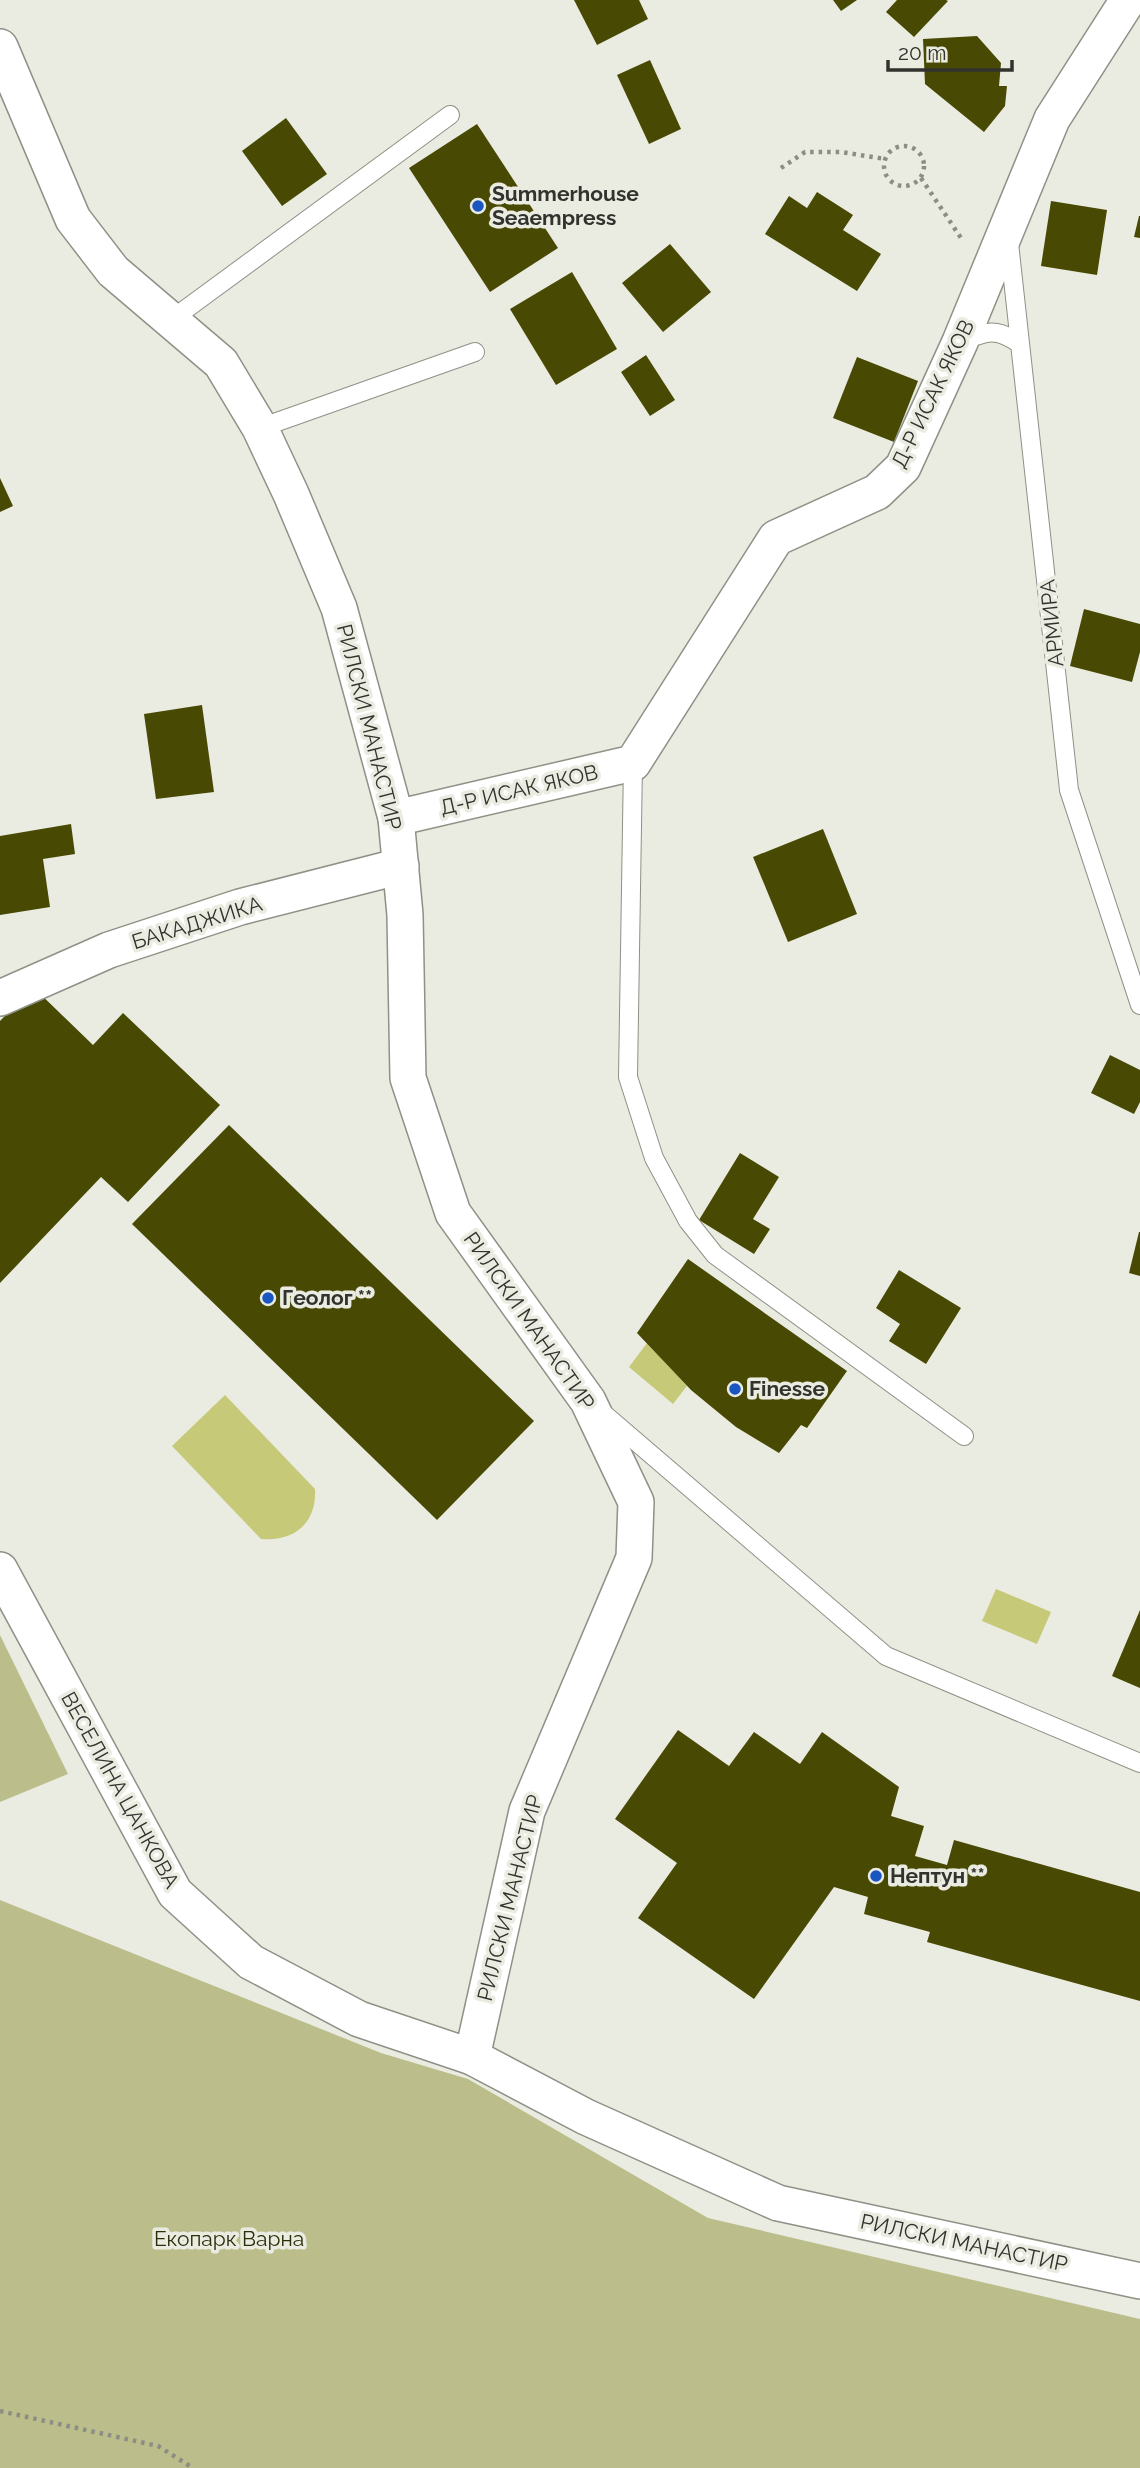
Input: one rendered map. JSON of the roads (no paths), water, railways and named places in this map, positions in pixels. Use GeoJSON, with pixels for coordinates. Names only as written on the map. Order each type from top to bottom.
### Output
{"type":"FeatureCollection","features":[{"type":"Feature","properties":{"kind":"street","name":"Д-Р ИСАК ЯКОВ"},"geometry":{"type":"LineString","coordinates":[[396,818],[633,763],[776,538],[877,492],[903,467],[960,342],[1052,119],[1128,0]]}},
{"type":"Feature","properties":{"kind":"street","name":"РИЛСКИ МАНАСТИР"},"geometry":{"type":"LineString","coordinates":[[0,47],[74,219],[113,271],[221,363],[260,428],[339,608],[396,818],[405,915],[408,1078],[453,1213],[588,1401],[636,1502],[634,1558],[527,1811],[472,2057],[586,2117],[778,2203],[1140,2281]]}},
{"type":"Feature","properties":{"kind":"street","name":"БАКАДЖИКА"},"geometry":{"type":"LineString","coordinates":[[0,998],[109,950],[240,907],[401,866]]}},
{"type":"Feature","properties":{"kind":"street","name":"ВЕСЕЛИНА ЦАНКОВА"},"geometry":{"type":"LineString","coordinates":[[0,1570],[175,1893],[251,1962],[359,2019],[472,2057]]}},
{"type":"Feature","properties":{"kind":"lane"},"geometry":{"type":"LineString","coordinates":[[171,320],[450,115]]}},
{"type":"Feature","properties":{"kind":"lane","name":"АРМИРА"},"geometry":{"type":"LineString","coordinates":[[1001,246],[1020,344],[1069,790],[1140,1005]]}},
{"type":"Feature","properties":{"kind":"lane"},"geometry":{"type":"LineString","coordinates":[[960,342],[985,332],[1004,332],[1020,344]]}},
{"type":"Feature","properties":{"kind":"lane"},"geometry":{"type":"LineString","coordinates":[[260,428],[475,352]]}},
{"type":"Feature","properties":{"kind":"lane"},"geometry":{"type":"LineString","coordinates":[[633,763],[628,1077],[654,1158],[688,1221],[715,1255],[964,1436]]}},
{"type":"Feature","properties":{"kind":"lane"},"geometry":{"type":"LineString","coordinates":[[588,1401],[886,1656],[1140,1763]]}},
{"type":"Feature","properties":{"kind":"place","name":"Summerhouse Seaempress"},"geometry":{"type":"Point","coordinates":[478,206]}},
{"type":"Feature","properties":{"kind":"place","name":"Геолог **"},"geometry":{"type":"Point","coordinates":[268,1298]}},
{"type":"Feature","properties":{"kind":"place","name":"Finesse"},"geometry":{"type":"Point","coordinates":[735,1389]}},
{"type":"Feature","properties":{"kind":"place","name":"Нептун **"},"geometry":{"type":"Point","coordinates":[876,1876]}},
{"type":"Feature","properties":{"kind":"park label","name":"Екопарк Варна"},"geometry":{"type":"Point","coordinates":[229,2239]}}]}
